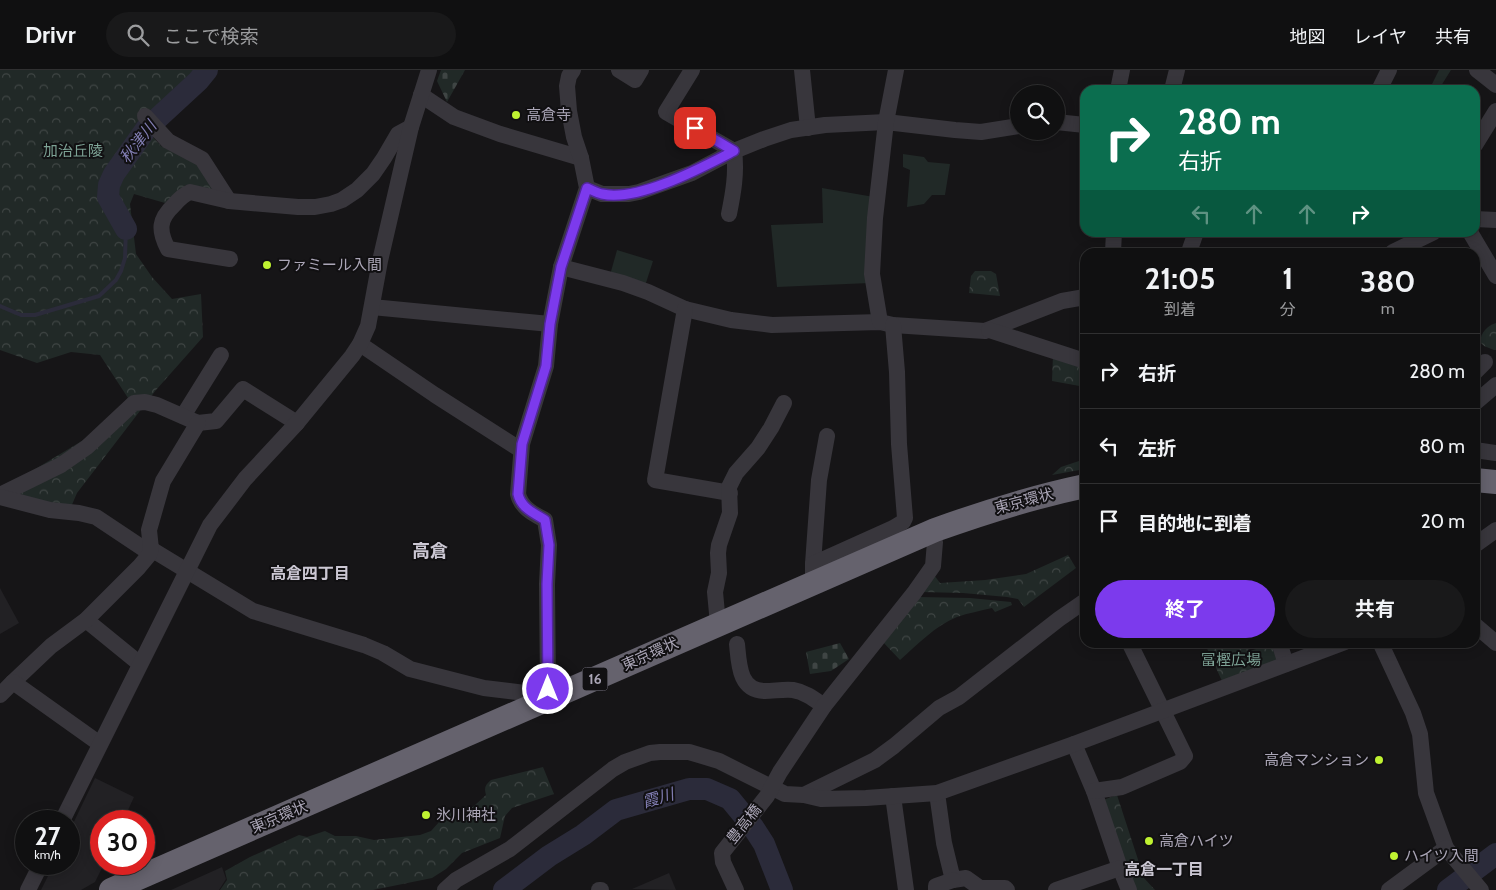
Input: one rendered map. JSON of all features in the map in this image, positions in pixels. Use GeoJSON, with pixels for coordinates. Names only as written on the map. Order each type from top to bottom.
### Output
{"type":"FeatureCollection","features":[{"type":"Feature","properties":{"kind":"highway"},"geometry":{"type":"LineString","coordinates":[[1480,467],[1496,469]]}},
{"type":"Feature","properties":{"kind":"highway"},"geometry":{"type":"LineString","coordinates":[[1480,480],[1496,482]]}},
{"type":"Feature","properties":{"kind":"highway","name":"東京環状"},"geometry":{"type":"LineString","coordinates":[[111,890],[549,694],[718,624],[813,573],[988,510],[1080,487]]}},
{"type":"Feature","properties":{"kind":"highway","name":"東京環状"},"geometry":{"type":"LineString","coordinates":[[141,890],[510,731],[935,542],[1032,511],[1080,499]]}},
{"type":"Feature","properties":{"kind":"street"},"geometry":{"type":"LineString","coordinates":[[67,810],[210,525],[228,501],[297,423],[360,344],[368,326],[380,261],[411,127],[429,70]]}},
{"type":"Feature","properties":{"kind":"street"},"geometry":{"type":"LineString","coordinates":[[0,496],[50,510],[80,513],[96,517],[144,549],[151,549],[253,611],[364,645],[383,653],[410,669],[484,688],[549,694],[547,584],[549,545],[545,520],[531,512],[520,502],[518,494],[521,450],[546,366],[550,324],[561,267],[587,188],[568,105],[566,86],[573,70]]}},
{"type":"Feature","properties":{"kind":"street"},"geometry":{"type":"LineString","coordinates":[[618,70],[635,80],[641,70]]}},
{"type":"Feature","properties":{"kind":"street"},"geometry":{"type":"LineString","coordinates":[[692,70],[666,112],[734,151],[736,161],[729,214]]}},
{"type":"Feature","properties":{"kind":"street"},"geometry":{"type":"LineString","coordinates":[[802,70],[808,128]]}},
{"type":"Feature","properties":{"kind":"street"},"geometry":{"type":"LineString","coordinates":[[813,573],[893,528],[903,522],[905,518],[899,444],[897,372],[872,274],[875,218],[886,122],[896,70]]}},
{"type":"Feature","properties":{"kind":"street"},"geometry":{"type":"LineString","coordinates":[[1119,85],[1122,70]]}},
{"type":"Feature","properties":{"kind":"street"},"geometry":{"type":"LineString","coordinates":[[1173,85],[1177,70]]}},
{"type":"Feature","properties":{"kind":"street"},"geometry":{"type":"LineString","coordinates":[[1382,85],[1389,70]]}},
{"type":"Feature","properties":{"kind":"street"},"geometry":{"type":"LineString","coordinates":[[1477,70],[1496,85]]}},
{"type":"Feature","properties":{"kind":"street"},"geometry":{"type":"LineString","coordinates":[[422,95],[454,117],[500,134],[581,158]]}},
{"type":"Feature","properties":{"kind":"street"},"geometry":{"type":"LineString","coordinates":[[1480,137],[1496,111]]}},
{"type":"Feature","properties":{"kind":"street"},"geometry":{"type":"LineString","coordinates":[[145,116],[157,131],[168,140],[202,159],[229,201]]}},
{"type":"Feature","properties":{"kind":"street"},"geometry":{"type":"LineString","coordinates":[[587,188],[602,194],[639,192],[692,173],[734,151],[764,139],[791,130],[825,125],[886,122],[981,132],[1010,127]]}},
{"type":"Feature","properties":{"kind":"street"},"geometry":{"type":"LineString","coordinates":[[1065,123],[1080,124]]}},
{"type":"Feature","properties":{"kind":"street"},"geometry":{"type":"LineString","coordinates":[[230,259],[168,249],[161,237],[164,214],[184,194],[190,192],[229,201],[298,207],[315,207],[342,200],[357,190],[373,174],[398,134],[411,127]]}},
{"type":"Feature","properties":{"kind":"street"},"geometry":{"type":"LineString","coordinates":[[1480,219],[1496,220]]}},
{"type":"Feature","properties":{"kind":"street"},"geometry":{"type":"LineString","coordinates":[[1473,237],[1494,270]]}},
{"type":"Feature","properties":{"kind":"street"},"geometry":{"type":"LineString","coordinates":[[561,267],[624,283],[685,309],[731,320],[772,325],[886,324],[985,331],[1062,301],[1080,298]]}},
{"type":"Feature","properties":{"kind":"street"},"geometry":{"type":"LineString","coordinates":[[372,307],[550,324]]}},
{"type":"Feature","properties":{"kind":"street"},"geometry":{"type":"LineString","coordinates":[[685,309],[655,480],[730,493]]}},
{"type":"Feature","properties":{"kind":"street"},"geometry":{"type":"LineString","coordinates":[[989,330],[1080,359]]}},
{"type":"Feature","properties":{"kind":"street"},"geometry":{"type":"LineString","coordinates":[[360,344],[521,450]]}},
{"type":"Feature","properties":{"kind":"street"},"geometry":{"type":"LineString","coordinates":[[183,416],[221,355]]}},
{"type":"Feature","properties":{"kind":"street"},"geometry":{"type":"LineString","coordinates":[[1480,399],[1496,385]]}},
{"type":"Feature","properties":{"kind":"street"},"geometry":{"type":"LineString","coordinates":[[0,496],[61,465],[94,442],[134,403],[145,402],[157,405],[198,423],[216,421],[242,389],[297,423]]}},
{"type":"Feature","properties":{"kind":"street"},"geometry":{"type":"LineString","coordinates":[[718,624],[715,592],[719,574],[718,545],[730,513],[729,487],[736,473],[758,448],[784,403]]}},
{"type":"Feature","properties":{"kind":"street"},"geometry":{"type":"LineString","coordinates":[[0,695],[51,646],[86,620],[149,555],[151,549],[149,530],[163,481],[198,423]]}},
{"type":"Feature","properties":{"kind":"street"},"geometry":{"type":"LineString","coordinates":[[813,573],[819,480],[827,436]]}},
{"type":"Feature","properties":{"kind":"street"},"geometry":{"type":"LineString","coordinates":[[1480,450],[1496,452]]}},
{"type":"Feature","properties":{"kind":"street"},"geometry":{"type":"LineString","coordinates":[[1480,542],[1496,530]]}},
{"type":"Feature","properties":{"kind":"street","name":"豊高橋"},"geometry":{"type":"LineString","coordinates":[[736,890],[723,862],[722,853],[769,792],[780,772],[824,706],[914,593],[933,566],[935,542]]}},
{"type":"Feature","properties":{"kind":"street"},"geometry":{"type":"LineString","coordinates":[[804,795],[876,758],[894,746],[939,708],[959,697],[1080,604]]}},
{"type":"Feature","properties":{"kind":"street"},"geometry":{"type":"LineString","coordinates":[[86,620],[140,664]]}},
{"type":"Feature","properties":{"kind":"street"},"geometry":{"type":"LineString","coordinates":[[1480,629],[1496,643]]}},
{"type":"Feature","properties":{"kind":"street"},"geometry":{"type":"LineString","coordinates":[[737,644],[744,682],[750,687],[756,691],[792,690],[806,694],[824,706]]}},
{"type":"Feature","properties":{"kind":"street"},"geometry":{"type":"LineString","coordinates":[[1094,792],[1122,787],[1180,762],[1185,756],[1132,648]]}},
{"type":"Feature","properties":{"kind":"street"},"geometry":{"type":"LineString","coordinates":[[1281,648],[1286,664]]}},
{"type":"Feature","properties":{"kind":"street"},"geometry":{"type":"LineString","coordinates":[[445,890],[456,880],[510,849],[613,769],[640,756],[660,752],[694,753],[720,761],[769,792],[804,795],[821,799],[936,793],[1074,744],[1329,648]]}},
{"type":"Feature","properties":{"kind":"street"},"geometry":{"type":"LineString","coordinates":[[1383,648],[1413,712],[1420,734],[1426,793],[1449,851],[1481,890]]}},
{"type":"Feature","properties":{"kind":"street"},"geometry":{"type":"LineString","coordinates":[[13,682],[100,744]]}},
{"type":"Feature","properties":{"kind":"street"},"geometry":{"type":"LineString","coordinates":[[1074,744],[1094,792],[1129,890]]}},
{"type":"Feature","properties":{"kind":"street"},"geometry":{"type":"LineString","coordinates":[[936,793],[944,843],[953,880]]}},
{"type":"Feature","properties":{"kind":"street"},"geometry":{"type":"LineString","coordinates":[[893,796],[906,890]]}},
{"type":"Feature","properties":{"kind":"street"},"geometry":{"type":"LineString","coordinates":[[1389,890],[1449,851]]}},
{"type":"Feature","properties":{"kind":"street"},"geometry":{"type":"LineString","coordinates":[[1056,890],[1120,868]]}},
{"type":"Feature","properties":{"kind":"street"},"geometry":{"type":"LineString","coordinates":[[28,890],[36,875]]}},
{"type":"Feature","properties":{"kind":"street"},"geometry":{"type":"LineString","coordinates":[[936,890],[936,886],[966,878],[980,888],[1005,888],[1007,890]]}},
{"type":"Feature","properties":{"kind":"shaded area"},"geometry":{"type":"Polygon","coordinates":[[[0,588],[19,623],[0,634],[0,588]]]}},
{"type":"Feature","properties":{"kind":"shaded area"},"geometry":{"type":"Polygon","coordinates":[[[95,778],[134,797],[128,810],[90,810],[90,875],[98,875],[95,882],[81,890],[41,890],[48,875],[80,875],[80,810],[95,778]]]}},
{"type":"Feature","properties":{"kind":"shaded area"},"geometry":{"type":"Polygon","coordinates":[[[222,867],[226,879],[219,890],[171,890],[222,867]]]}},
{"type":"Feature","properties":{"kind":"shaded area"},"geometry":{"type":"Polygon","coordinates":[[[669,873],[676,890],[632,889],[669,873]]]}},
{"type":"Feature","properties":{"kind":"green space","name":"加治丘陵"},"geometry":{"type":"Polygon","coordinates":[[[0,70],[199,70],[141,124],[161,146],[196,163],[214,190],[186,185],[165,203],[134,194],[130,204],[136,254],[152,277],[172,299],[201,294],[203,337],[156,390],[77,493],[68,514],[13,495],[22,477],[100,430],[128,398],[100,355],[71,352],[37,363],[0,350],[0,70]]]}},
{"type":"Feature","properties":{"kind":"green space"},"geometry":{"type":"Polygon","coordinates":[[[441,70],[465,70],[447,102],[437,81],[441,70]]]}},
{"type":"Feature","properties":{"kind":"green space"},"geometry":{"type":"Polygon","coordinates":[[[1439,70],[1451,70],[1442,85],[1432,85],[1439,70]]]}},
{"type":"Feature","properties":{"kind":"green space"},"geometry":{"type":"Polygon","coordinates":[[[903,154],[924,157],[928,162],[950,164],[945,195],[932,195],[924,204],[907,207],[910,170],[903,167],[903,154]]]}},
{"type":"Feature","properties":{"kind":"green space"},"geometry":{"type":"Polygon","coordinates":[[[822,188],[874,197],[870,283],[777,287],[771,225],[823,223],[822,188]]]}},
{"type":"Feature","properties":{"kind":"green space"},"geometry":{"type":"Polygon","coordinates":[[[617,250],[653,261],[645,286],[610,275],[617,250]]]}},
{"type":"Feature","properties":{"kind":"green space"},"geometry":{"type":"Polygon","coordinates":[[[975,271],[991,271],[996,274],[1000,296],[969,293],[971,276],[975,271]]]}},
{"type":"Feature","properties":{"kind":"green space"},"geometry":{"type":"Polygon","coordinates":[[[1496,323],[1496,350],[1494,350],[1480,342],[1485,330],[1496,323]]]}},
{"type":"Feature","properties":{"kind":"green space"},"geometry":{"type":"Polygon","coordinates":[[[1053,355],[1080,363],[1080,386],[1052,381],[1053,355]]]}},
{"type":"Feature","properties":{"kind":"green space"},"geometry":{"type":"Polygon","coordinates":[[[1080,461],[1080,470],[1052,475],[1061,467],[1080,461]]]}},
{"type":"Feature","properties":{"kind":"green space"},"geometry":{"type":"Polygon","coordinates":[[[1068,555],[1076,568],[1024,607],[1018,599],[1007,597],[921,592],[934,575],[940,583],[985,580],[1026,574],[1068,555]]]}},
{"type":"Feature","properties":{"kind":"green space"},"geometry":{"type":"Polygon","coordinates":[[[918,597],[970,598],[1011,602],[1012,605],[995,612],[992,608],[949,621],[927,636],[900,660],[882,641],[918,597]]]}},
{"type":"Feature","properties":{"kind":"green space"},"geometry":{"type":"Polygon","coordinates":[[[840,643],[849,659],[831,671],[810,674],[806,652],[840,643]]]}},
{"type":"Feature","properties":{"kind":"green space","name":"冨樫広場"},"geometry":{"type":"Polygon","coordinates":[[[1207,648],[1248,648],[1250,651],[1259,648],[1276,648],[1280,660],[1222,681],[1207,648]]]}},
{"type":"Feature","properties":{"kind":"green space"},"geometry":{"type":"Polygon","coordinates":[[[543,767],[554,794],[512,808],[505,816],[500,838],[462,853],[446,869],[432,878],[373,890],[220,890],[227,880],[225,871],[250,857],[299,835],[307,837],[325,831],[335,836],[356,836],[374,840],[420,835],[431,831],[448,812],[453,810],[464,815],[486,795],[487,783],[491,780],[543,767]]]}},
{"type":"Feature","properties":{"kind":"green space"},"geometry":{"type":"Polygon","coordinates":[[[1117,795],[1144,878],[1155,890],[1135,890],[1103,800],[1117,795]]]}},
{"type":"Feature","properties":{"kind":"waterway","name":"秋津川"},"geometry":{"type":"LineString","coordinates":[[126,229],[108,197],[109,185],[114,174],[146,129],[198,81],[207,70]]}},
{"type":"Feature","properties":{"kind":"waterway"},"geometry":{"type":"LineString","coordinates":[[0,306],[21,315],[35,315],[99,296],[116,280],[121,271],[125,258],[126,229]]}},
{"type":"Feature","properties":{"kind":"waterway","name":"霞川"},"geometry":{"type":"LineString","coordinates":[[504,890],[549,856],[583,835],[616,810],[689,789],[707,789],[730,799],[764,844],[782,890]]}},
{"type":"Feature","properties":{"kind":"waterway","name":"霞川"},"geometry":{"type":"LineString","coordinates":[[1448,890],[1496,854]]}},
{"type":"Feature","properties":{"kind":"place","name":"高倉寺"},"geometry":{"type":"Point","coordinates":[516,115]}},
{"type":"Feature","properties":{"kind":"place","name":"ファミール入間"},"geometry":{"type":"Point","coordinates":[267,265]}},
{"type":"Feature","properties":{"kind":"place","name":"高倉マンション"},"geometry":{"type":"Point","coordinates":[1379,760]}},
{"type":"Feature","properties":{"kind":"place","name":"氷川神社"},"geometry":{"type":"Point","coordinates":[426,815]}},
{"type":"Feature","properties":{"kind":"place","name":"高倉ハイツ"},"geometry":{"type":"Point","coordinates":[1149,841]}},
{"type":"Feature","properties":{"kind":"place","name":"ハイツ入間"},"geometry":{"type":"Point","coordinates":[1394,856]}},
{"type":"Feature","properties":{"kind":"district","name":"高倉"},"geometry":{"type":"Point","coordinates":[430,551]}},
{"type":"Feature","properties":{"kind":"district","name":"高倉四丁目"},"geometry":{"type":"Point","coordinates":[310,573]}},
{"type":"Feature","properties":{"kind":"district","name":"高倉一丁目"},"geometry":{"type":"Point","coordinates":[1164,869]}},
{"type":"Feature","properties":{"kind":"route"},"geometry":{"type":"LineString","coordinates":[[548,689],[547,584],[549,545],[545,520],[531,512],[520,502],[518,494],[522,444],[546,366],[550,324],[561,267],[587,188],[602,194],[639,192],[692,173],[734,151],[695,128]]}}]}
